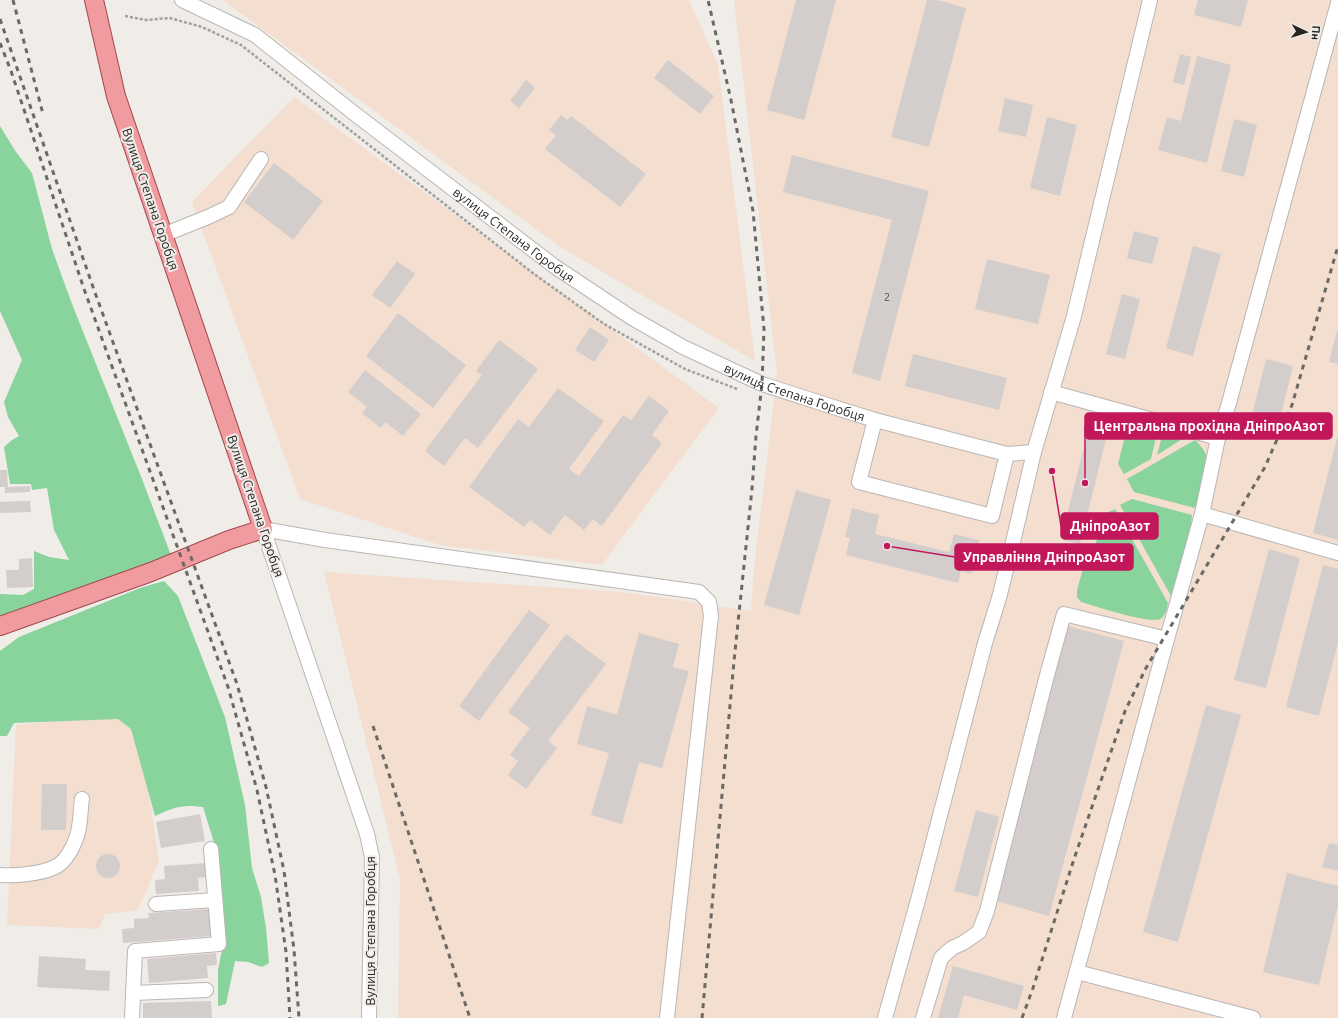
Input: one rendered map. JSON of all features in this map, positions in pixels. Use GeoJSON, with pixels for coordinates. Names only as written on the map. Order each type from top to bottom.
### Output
{"type":"FeatureCollection","features":[{"type":"Feature","properties":{"kind":"main road","name":"Вулиця Степана Горобця"},"geometry":{"type":"LineString","coordinates":[[94,0],[116,96],[263,529]]}},
{"type":"Feature","properties":{"kind":"main road"},"geometry":{"type":"LineString","coordinates":[[0,626],[151,572],[229,540],[263,529]]}},
{"type":"Feature","properties":{"kind":"street","name":"вулиця Степана Горобця"},"geometry":{"type":"LineString","coordinates":[[182,0],[255,35],[355,114],[548,261],[632,318],[683,347],[762,384],[875,420],[1006,454],[992,516],[859,482],[875,420]]}},
{"type":"Feature","properties":{"kind":"street"},"geometry":{"type":"LineString","coordinates":[[885,1018],[918,900],[985,643],[999,598],[1034,452],[1074,316],[1150,0]]}},
{"type":"Feature","properties":{"kind":"street"},"geometry":{"type":"LineString","coordinates":[[1064,1018],[1202,514],[1218,438],[1334,34],[1338,3]]}},
{"type":"Feature","properties":{"kind":"street"},"geometry":{"type":"LineString","coordinates":[[164,235],[229,207],[261,159]]}},
{"type":"Feature","properties":{"kind":"street"},"geometry":{"type":"LineString","coordinates":[[1051,392],[1218,438]]}},
{"type":"Feature","properties":{"kind":"street"},"geometry":{"type":"LineString","coordinates":[[1006,454],[1034,452]]}},
{"type":"Feature","properties":{"kind":"street"},"geometry":{"type":"LineString","coordinates":[[1202,514],[1338,553]]}},
{"type":"Feature","properties":{"kind":"street"},"geometry":{"type":"LineString","coordinates":[[263,529],[325,540],[699,592],[709,602],[711,616],[667,1018]]}},
{"type":"Feature","properties":{"kind":"street","name":"Вулиця Степана Горобця"},"geometry":{"type":"LineString","coordinates":[[263,529],[367,834],[372,857],[369,1018]]}},
{"type":"Feature","properties":{"kind":"street"},"geometry":{"type":"LineString","coordinates":[[923,1018],[940,958],[952,948],[963,943],[979,932],[987,911],[1064,614],[1167,639]]}},
{"type":"Feature","properties":{"kind":"street"},"geometry":{"type":"LineString","coordinates":[[0,875],[38,872],[55,867],[68,857],[77,838],[82,799]]}},
{"type":"Feature","properties":{"kind":"street"},"geometry":{"type":"LineString","coordinates":[[132,1018],[135,951],[219,944],[211,849]]}},
{"type":"Feature","properties":{"kind":"street"},"geometry":{"type":"LineString","coordinates":[[156,904],[215,900]]}},
{"type":"Feature","properties":{"kind":"street"},"geometry":{"type":"LineString","coordinates":[[1077,972],[1253,1018]]}},
{"type":"Feature","properties":{"kind":"street"},"geometry":{"type":"LineString","coordinates":[[133,993],[206,990]]}},
{"type":"Feature","properties":{"kind":"path"},"geometry":{"type":"LineString","coordinates":[[125,16],[146,20]]}},
{"type":"Feature","properties":{"kind":"shaded area"},"geometry":{"type":"Polygon","coordinates":[[[223,0],[689,0],[718,65],[755,361],[560,247],[223,0]]]}},
{"type":"Feature","properties":{"kind":"shaded area"},"geometry":{"type":"Polygon","coordinates":[[[734,0],[1338,0],[1338,1018],[398,1018],[400,878],[324,572],[623,592],[751,611],[754,568],[777,374],[734,0]]]}},
{"type":"Feature","properties":{"kind":"shaded area"},"geometry":{"type":"Polygon","coordinates":[[[294,97],[719,408],[602,565],[440,545],[300,499],[192,202],[294,97]]]}},
{"type":"Feature","properties":{"kind":"shaded area"},"geometry":{"type":"Polygon","coordinates":[[[137,713],[159,861],[138,910],[105,914],[99,929],[7,925],[16,725],[137,713]]]}},
{"type":"Feature","properties":{"kind":"green space"},"geometry":{"type":"Polygon","coordinates":[[[0,126],[16,152],[32,173],[52,249],[72,304],[171,555],[0,620],[0,594],[23,595],[34,589],[34,551],[49,557],[69,560],[54,530],[47,488],[32,490],[31,484],[10,484],[4,447],[19,436],[8,417],[4,402],[22,360],[0,311],[0,126]]]}},
{"type":"Feature","properties":{"kind":"green space"},"geometry":{"type":"Polygon","coordinates":[[[1135,421],[1158,428],[1151,459],[1124,474],[1118,464],[1128,424],[1135,421]]]}},
{"type":"Feature","properties":{"kind":"green space"},"geometry":{"type":"Polygon","coordinates":[[[1164,429],[1187,436],[1157,455],[1164,429]]]}},
{"type":"Feature","properties":{"kind":"green space"},"geometry":{"type":"Polygon","coordinates":[[[1195,440],[1206,455],[1207,467],[1195,508],[1134,492],[1127,479],[1195,440]]]}},
{"type":"Feature","properties":{"kind":"green space"},"geometry":{"type":"Polygon","coordinates":[[[1132,499],[1192,515],[1191,526],[1171,596],[1120,505],[1132,499]]]}},
{"type":"Feature","properties":{"kind":"green space"},"geometry":{"type":"Polygon","coordinates":[[[1115,509],[1168,603],[1165,614],[1160,619],[1145,619],[1122,614],[1081,602],[1077,597],[1077,590],[1083,569],[1089,568],[1104,514],[1115,509]]]}},
{"type":"Feature","properties":{"kind":"green space"},"geometry":{"type":"Polygon","coordinates":[[[164,581],[178,596],[225,717],[245,805],[252,868],[261,897],[266,928],[269,963],[262,967],[248,962],[235,961],[226,1004],[218,1006],[218,970],[223,945],[216,849],[203,807],[178,807],[155,816],[131,729],[118,719],[14,723],[7,736],[0,736],[0,651],[19,637],[140,588],[164,581]]]}},
{"type":"Feature","properties":{"kind":"building"},"geometry":{"type":"Polygon","coordinates":[[[796,0],[836,0],[804,120],[767,110],[796,0]]]}},
{"type":"Feature","properties":{"kind":"building"},"geometry":{"type":"Polygon","coordinates":[[[927,0],[937,0],[966,8],[929,147],[891,137],[927,0]]]}},
{"type":"Feature","properties":{"kind":"building"},"geometry":{"type":"Polygon","coordinates":[[[1198,0],[1248,0],[1241,27],[1194,15],[1198,0]]]}},
{"type":"Feature","properties":{"kind":"building"},"geometry":{"type":"Polygon","coordinates":[[[1180,54],[1191,57],[1184,85],[1173,82],[1180,54]]]}},
{"type":"Feature","properties":{"kind":"building"},"geometry":{"type":"Polygon","coordinates":[[[1197,56],[1231,65],[1207,163],[1158,150],[1167,117],[1181,121],[1197,56]]]}},
{"type":"Feature","properties":{"kind":"building"},"geometry":{"type":"Polygon","coordinates":[[[668,60],[714,96],[700,114],[654,78],[668,60]]]}},
{"type":"Feature","properties":{"kind":"building"},"geometry":{"type":"Polygon","coordinates":[[[526,80],[535,88],[519,108],[510,101],[526,80]]]}},
{"type":"Feature","properties":{"kind":"building"},"geometry":{"type":"Polygon","coordinates":[[[1005,98],[1033,105],[1026,137],[998,131],[1005,98]]]}},
{"type":"Feature","properties":{"kind":"building"},"geometry":{"type":"Polygon","coordinates":[[[561,115],[567,120],[571,116],[646,174],[620,207],[545,149],[556,135],[549,130],[561,115]]]}},
{"type":"Feature","properties":{"kind":"building"},"geometry":{"type":"Polygon","coordinates":[[[1047,117],[1077,125],[1060,196],[1030,188],[1047,117]]]}},
{"type":"Feature","properties":{"kind":"building"},"geometry":{"type":"Polygon","coordinates":[[[1234,119],[1257,125],[1244,177],[1221,171],[1234,119]]]}},
{"type":"Feature","properties":{"kind":"building"},"geometry":{"type":"Polygon","coordinates":[[[792,155],[929,191],[880,381],[852,373],[892,220],[783,192],[792,155]]]}},
{"type":"Feature","properties":{"kind":"building"},"geometry":{"type":"Polygon","coordinates":[[[274,163],[323,201],[293,240],[244,202],[274,163]]]}},
{"type":"Feature","properties":{"kind":"building"},"geometry":{"type":"Polygon","coordinates":[[[1134,231],[1159,238],[1152,264],[1127,258],[1134,231]]]}},
{"type":"Feature","properties":{"kind":"building"},"geometry":{"type":"Polygon","coordinates":[[[1193,246],[1221,254],[1193,356],[1166,348],[1193,246]]]}},
{"type":"Feature","properties":{"kind":"building"},"geometry":{"type":"Polygon","coordinates":[[[987,259],[1050,275],[1038,324],[975,309],[987,259]]]}},
{"type":"Feature","properties":{"kind":"building"},"geometry":{"type":"Polygon","coordinates":[[[397,261],[415,274],[390,308],[372,295],[397,261]]]}},
{"type":"Feature","properties":{"kind":"building"},"geometry":{"type":"Polygon","coordinates":[[[1122,294],[1140,299],[1125,359],[1106,354],[1122,294]]]}},
{"type":"Feature","properties":{"kind":"building"},"geometry":{"type":"Polygon","coordinates":[[[398,313],[466,365],[433,408],[366,356],[398,313]]]}},
{"type":"Feature","properties":{"kind":"building"},"geometry":{"type":"Polygon","coordinates":[[[590,327],[609,340],[594,362],[575,350],[590,327]]]}},
{"type":"Feature","properties":{"kind":"building"},"geometry":{"type":"Polygon","coordinates":[[[1338,331],[1338,364],[1329,362],[1338,331]]]}},
{"type":"Feature","properties":{"kind":"building"},"geometry":{"type":"Polygon","coordinates":[[[499,340],[538,369],[478,448],[465,438],[444,466],[425,451],[482,375],[476,371],[499,340]]]}},
{"type":"Feature","properties":{"kind":"building"},"geometry":{"type":"Polygon","coordinates":[[[913,354],[1007,378],[999,410],[905,386],[913,354]]]}},
{"type":"Feature","properties":{"kind":"building"},"geometry":{"type":"Polygon","coordinates":[[[1266,359],[1293,366],[1278,426],[1251,419],[1266,359]]]}},
{"type":"Feature","properties":{"kind":"building"},"geometry":{"type":"Polygon","coordinates":[[[365,370],[421,414],[403,436],[385,422],[381,428],[362,413],[367,407],[348,392],[365,370]]]}},
{"type":"Feature","properties":{"kind":"building"},"geometry":{"type":"Polygon","coordinates":[[[558,388],[604,421],[569,469],[579,476],[623,415],[631,420],[649,396],[669,411],[652,435],[662,443],[602,526],[593,519],[584,530],[565,515],[550,535],[530,520],[524,527],[469,487],[518,419],[529,427],[558,388]]]}},
{"type":"Feature","properties":{"kind":"building"},"geometry":{"type":"Polygon","coordinates":[[[1090,423],[1109,427],[1080,544],[1061,539],[1090,423]]]}},
{"type":"Feature","properties":{"kind":"building"},"geometry":{"type":"Polygon","coordinates":[[[1338,438],[1338,540],[1313,533],[1338,438]]]}},
{"type":"Feature","properties":{"kind":"building"},"geometry":{"type":"Polygon","coordinates":[[[0,470],[7,470],[8,487],[30,486],[30,492],[5,493],[5,487],[0,487],[0,470]]]}},
{"type":"Feature","properties":{"kind":"building"},"geometry":{"type":"Polygon","coordinates":[[[796,490],[831,500],[799,615],[764,605],[796,490]]]}},
{"type":"Feature","properties":{"kind":"building"},"geometry":{"type":"Polygon","coordinates":[[[30,501],[31,512],[0,513],[0,502],[30,501]]]}},
{"type":"Feature","properties":{"kind":"building"},"geometry":{"type":"Polygon","coordinates":[[[852,508],[879,515],[875,534],[949,552],[954,534],[979,540],[971,574],[961,571],[958,583],[846,555],[850,538],[845,537],[852,508]]]}},
{"type":"Feature","properties":{"kind":"building"},"geometry":{"type":"Polygon","coordinates":[[[1269,549],[1300,558],[1266,688],[1234,680],[1269,549]]]}},
{"type":"Feature","properties":{"kind":"building"},"geometry":{"type":"Polygon","coordinates":[[[32,558],[33,587],[7,588],[6,570],[19,570],[19,559],[32,558]]]}},
{"type":"Feature","properties":{"kind":"building"},"geometry":{"type":"Polygon","coordinates":[[[1323,565],[1338,569],[1338,643],[1319,716],[1286,707],[1323,565]]]}},
{"type":"Feature","properties":{"kind":"building"},"geometry":{"type":"Polygon","coordinates":[[[529,610],[550,625],[479,721],[459,706],[529,610]]]}},
{"type":"Feature","properties":{"kind":"building"},"geometry":{"type":"Polygon","coordinates":[[[1067,626],[1124,641],[1049,916],[993,900],[1067,626]]]}},
{"type":"Feature","properties":{"kind":"building"},"geometry":{"type":"Polygon","coordinates":[[[639,633],[679,644],[673,667],[689,671],[662,768],[639,762],[622,824],[591,815],[609,753],[577,744],[587,706],[617,715],[639,633]]]}},
{"type":"Feature","properties":{"kind":"building"},"geometry":{"type":"Polygon","coordinates":[[[566,634],[606,664],[548,741],[557,748],[526,789],[508,775],[518,761],[510,755],[530,728],[508,712],[566,634]]]}},
{"type":"Feature","properties":{"kind":"building"},"geometry":{"type":"Polygon","coordinates":[[[1206,705],[1241,715],[1178,942],[1143,932],[1206,705]]]}},
{"type":"Feature","properties":{"kind":"building"},"geometry":{"type":"Polygon","coordinates":[[[42,784],[67,784],[66,830],[41,830],[42,784]]]}},
{"type":"Feature","properties":{"kind":"building"},"geometry":{"type":"Polygon","coordinates":[[[976,810],[999,817],[978,897],[954,891],[976,810]]]}},
{"type":"Feature","properties":{"kind":"building"},"geometry":{"type":"Polygon","coordinates":[[[200,814],[205,841],[161,848],[156,822],[200,814]]]}},
{"type":"Feature","properties":{"kind":"building"},"geometry":{"type":"Polygon","coordinates":[[[1329,843],[1338,845],[1338,871],[1322,867],[1329,843]]]}},
{"type":"Feature","properties":{"kind":"building"},"geometry":{"type":"Polygon","coordinates":[[[108,854],[113,855],[119,861],[119,871],[113,877],[108,878],[103,877],[97,871],[96,866],[97,861],[103,855],[108,854]]]}},
{"type":"Feature","properties":{"kind":"building"},"geometry":{"type":"Polygon","coordinates":[[[207,863],[208,877],[198,878],[199,891],[156,894],[155,880],[165,879],[164,866],[207,863]]]}},
{"type":"Feature","properties":{"kind":"building"},"geometry":{"type":"Polygon","coordinates":[[[1287,873],[1338,886],[1338,905],[1319,985],[1263,972],[1287,873]]]}},
{"type":"Feature","properties":{"kind":"building"},"geometry":{"type":"Polygon","coordinates":[[[210,909],[212,936],[123,943],[122,929],[134,928],[134,919],[149,918],[148,913],[210,909]]]}},
{"type":"Feature","properties":{"kind":"building"},"geometry":{"type":"Polygon","coordinates":[[[216,953],[217,965],[207,966],[208,978],[149,983],[147,959],[216,953]]]}},
{"type":"Feature","properties":{"kind":"building"},"geometry":{"type":"Polygon","coordinates":[[[39,956],[86,959],[85,970],[110,971],[109,991],[37,987],[39,956]]]}},
{"type":"Feature","properties":{"kind":"building"},"geometry":{"type":"Polygon","coordinates":[[[953,966],[1024,986],[1017,1010],[964,995],[958,1018],[938,1018],[953,966]]]}},
{"type":"Feature","properties":{"kind":"building"},"geometry":{"type":"Polygon","coordinates":[[[211,1001],[212,1018],[143,1018],[143,1003],[211,1001]]]}},
{"type":"Feature","properties":{"kind":"railway"},"geometry":{"type":"LineString","coordinates":[[13,0],[43,114]]}},
{"type":"Feature","properties":{"kind":"railway"},"geometry":{"type":"LineString","coordinates":[[702,1018],[734,661],[762,384],[764,329],[753,211],[731,100],[708,0]]}},
{"type":"Feature","properties":{"kind":"railway"},"geometry":{"type":"LineString","coordinates":[[0,19],[93,287],[237,684],[266,787],[284,871],[294,950],[299,1018]]}},
{"type":"Feature","properties":{"kind":"railway"},"geometry":{"type":"LineString","coordinates":[[0,43],[11,71],[84,289],[228,687],[257,790],[275,875],[286,952],[290,1018]]}},
{"type":"Feature","properties":{"kind":"railway"},"geometry":{"type":"LineString","coordinates":[[1022,1018],[1074,859],[1125,711],[1146,668],[1265,467],[1292,405],[1338,246]]}},
{"type":"Feature","properties":{"kind":"railway"},"geometry":{"type":"LineString","coordinates":[[373,726],[470,1018]]}},
{"type":"Feature","properties":{"kind":"place","name":"ДніпроАзот"},"geometry":{"type":"Point","coordinates":[1052,471]}},
{"type":"Feature","properties":{"kind":"place","name":"Центральна прохідна ДніпроАзот"},"geometry":{"type":"Point","coordinates":[1085,483]}},
{"type":"Feature","properties":{"kind":"place","name":"Управління ДніпроАзот"},"geometry":{"type":"Point","coordinates":[887,546]}}]}
